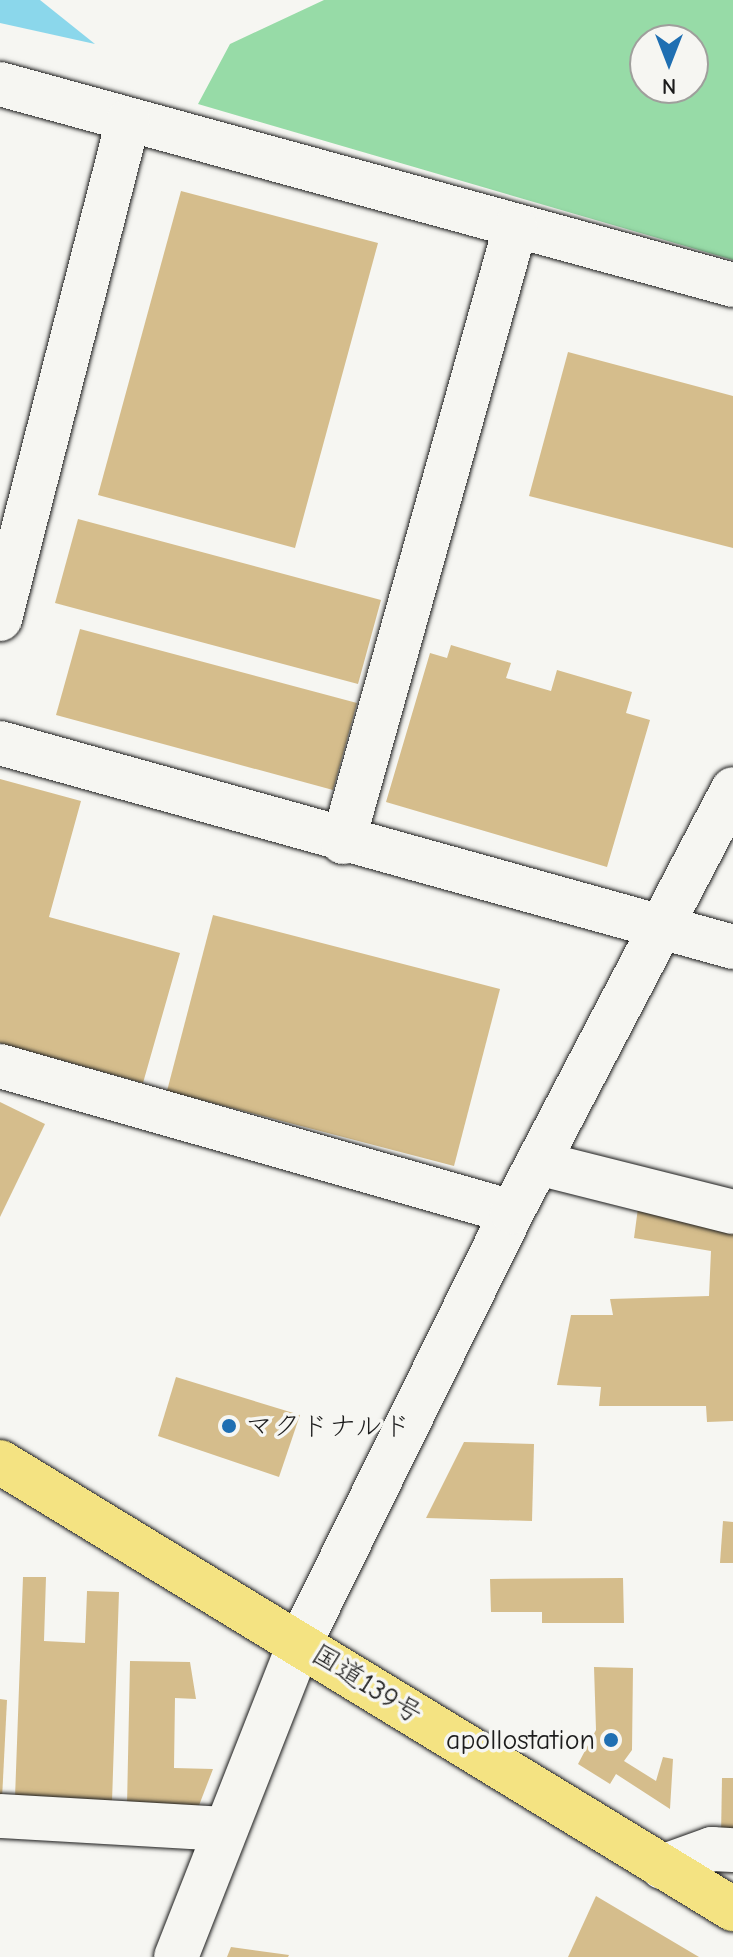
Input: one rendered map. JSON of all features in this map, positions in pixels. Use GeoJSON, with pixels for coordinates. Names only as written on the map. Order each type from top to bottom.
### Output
{"type":"FeatureCollection","features":[{"type":"Feature","properties":{"kind":"highway","name":"国道139号"},"geometry":{"type":"LineString","coordinates":[[0,1462],[733,1909]]}},
{"type":"Feature","properties":{"kind":"street"},"geometry":{"type":"LineString","coordinates":[[0,84],[515,228],[733,285]]}},
{"type":"Feature","properties":{"kind":"street"},"geometry":{"type":"LineString","coordinates":[[0,619],[128,121]]}},
{"type":"Feature","properties":{"kind":"street"},"geometry":{"type":"LineString","coordinates":[[343,842],[515,228]]}},
{"type":"Feature","properties":{"kind":"street"},"geometry":{"type":"LineString","coordinates":[[0,743],[343,842],[733,947]]}},
{"type":"Feature","properties":{"kind":"street"},"geometry":{"type":"LineString","coordinates":[[176,1957],[300,1643],[512,1212],[733,789]]}},
{"type":"Feature","properties":{"kind":"street"},"geometry":{"type":"LineString","coordinates":[[0,1066],[512,1212]]}},
{"type":"Feature","properties":{"kind":"street"},"geometry":{"type":"LineString","coordinates":[[538,1163],[733,1212]]}},
{"type":"Feature","properties":{"kind":"street"},"geometry":{"type":"LineString","coordinates":[[0,1816],[225,1829]]}},
{"type":"Feature","properties":{"kind":"street"},"geometry":{"type":"LineString","coordinates":[[662,1867],[712,1849],[733,1850]]}},
{"type":"Feature","properties":{"kind":"green space"},"geometry":{"type":"Polygon","coordinates":[[[324,0],[733,0],[733,260],[198,104],[230,44],[324,0]]]}},
{"type":"Feature","properties":{"kind":"water"},"geometry":{"type":"Polygon","coordinates":[[[0,0],[40,0],[95,44],[0,23],[0,0]]]}},
{"type":"Feature","properties":{"kind":"building"},"geometry":{"type":"Polygon","coordinates":[[[181,191],[378,243],[295,548],[98,495],[181,191]]]}},
{"type":"Feature","properties":{"kind":"building"},"geometry":{"type":"Polygon","coordinates":[[[568,352],[733,396],[733,548],[529,496],[568,352]]]}},
{"type":"Feature","properties":{"kind":"building"},"geometry":{"type":"Polygon","coordinates":[[[78,519],[381,600],[358,684],[55,603],[78,519]]]}},
{"type":"Feature","properties":{"kind":"building"},"geometry":{"type":"Polygon","coordinates":[[[80,629],[357,703],[333,790],[56,715],[80,629]]]}},
{"type":"Feature","properties":{"kind":"building"},"geometry":{"type":"Polygon","coordinates":[[[451,645],[511,663],[506,678],[551,691],[557,670],[632,692],[626,713],[650,720],[607,867],[386,802],[430,653],[447,658],[451,645]]]}},
{"type":"Feature","properties":{"kind":"building"},"geometry":{"type":"Polygon","coordinates":[[[0,779],[81,801],[49,917],[180,953],[143,1083],[0,1043],[0,779]]]}},
{"type":"Feature","properties":{"kind":"building"},"geometry":{"type":"Polygon","coordinates":[[[213,915],[500,989],[454,1166],[167,1091],[213,915]]]}},
{"type":"Feature","properties":{"kind":"building"},"geometry":{"type":"Polygon","coordinates":[[[0,1102],[45,1124],[0,1217],[0,1102]]]}},
{"type":"Feature","properties":{"kind":"building"},"geometry":{"type":"Polygon","coordinates":[[[638,1208],[733,1233],[733,1421],[707,1422],[706,1406],[599,1406],[601,1387],[557,1385],[571,1315],[613,1315],[610,1299],[709,1296],[711,1251],[634,1238],[638,1208]]]}},
{"type":"Feature","properties":{"kind":"building","name":"マクドナルド"},"geometry":{"type":"Polygon","coordinates":[[[176,1377],[300,1415],[279,1477],[158,1436],[176,1377]]]}},
{"type":"Feature","properties":{"kind":"building"},"geometry":{"type":"Polygon","coordinates":[[[464,1442],[534,1444],[532,1521],[426,1518],[464,1442]]]}},
{"type":"Feature","properties":{"kind":"building"},"geometry":{"type":"Polygon","coordinates":[[[723,1521],[733,1522],[733,1563],[720,1563],[723,1521]]]}},
{"type":"Feature","properties":{"kind":"building"},"geometry":{"type":"Polygon","coordinates":[[[23,1577],[46,1577],[44,1641],[85,1643],[87,1591],[119,1592],[112,1802],[15,1798],[23,1577]]]}},
{"type":"Feature","properties":{"kind":"building"},"geometry":{"type":"Polygon","coordinates":[[[623,1578],[624,1623],[542,1623],[542,1612],[491,1612],[490,1579],[623,1578]]]}},
{"type":"Feature","properties":{"kind":"building"},"geometry":{"type":"Polygon","coordinates":[[[130,1661],[190,1662],[196,1699],[175,1698],[174,1768],[213,1769],[198,1808],[127,1806],[130,1661]]]}},
{"type":"Feature","properties":{"kind":"building","name":"apollostation"},"geometry":{"type":"Polygon","coordinates":[[[594,1667],[633,1668],[632,1750],[624,1761],[656,1781],[663,1757],[673,1759],[670,1809],[616,1774],[610,1784],[578,1764],[596,1730],[594,1667]]]}},
{"type":"Feature","properties":{"kind":"building"},"geometry":{"type":"Polygon","coordinates":[[[0,1699],[7,1700],[2,1799],[0,1799],[0,1699]]]}},
{"type":"Feature","properties":{"kind":"building"},"geometry":{"type":"Polygon","coordinates":[[[722,1778],[733,1778],[733,1837],[721,1837],[722,1778]]]}},
{"type":"Feature","properties":{"kind":"building"},"geometry":{"type":"Polygon","coordinates":[[[596,1896],[699,1957],[568,1957],[596,1896]]]}},
{"type":"Feature","properties":{"kind":"building"},"geometry":{"type":"Polygon","coordinates":[[[231,1947],[289,1955],[227,1957],[231,1947]]]}},
{"type":"Feature","properties":{"kind":"place","name":"マクドナルド"},"geometry":{"type":"Point","coordinates":[229,1426]}},
{"type":"Feature","properties":{"kind":"place","name":"apollostation"},"geometry":{"type":"Point","coordinates":[611,1740]}}]}
